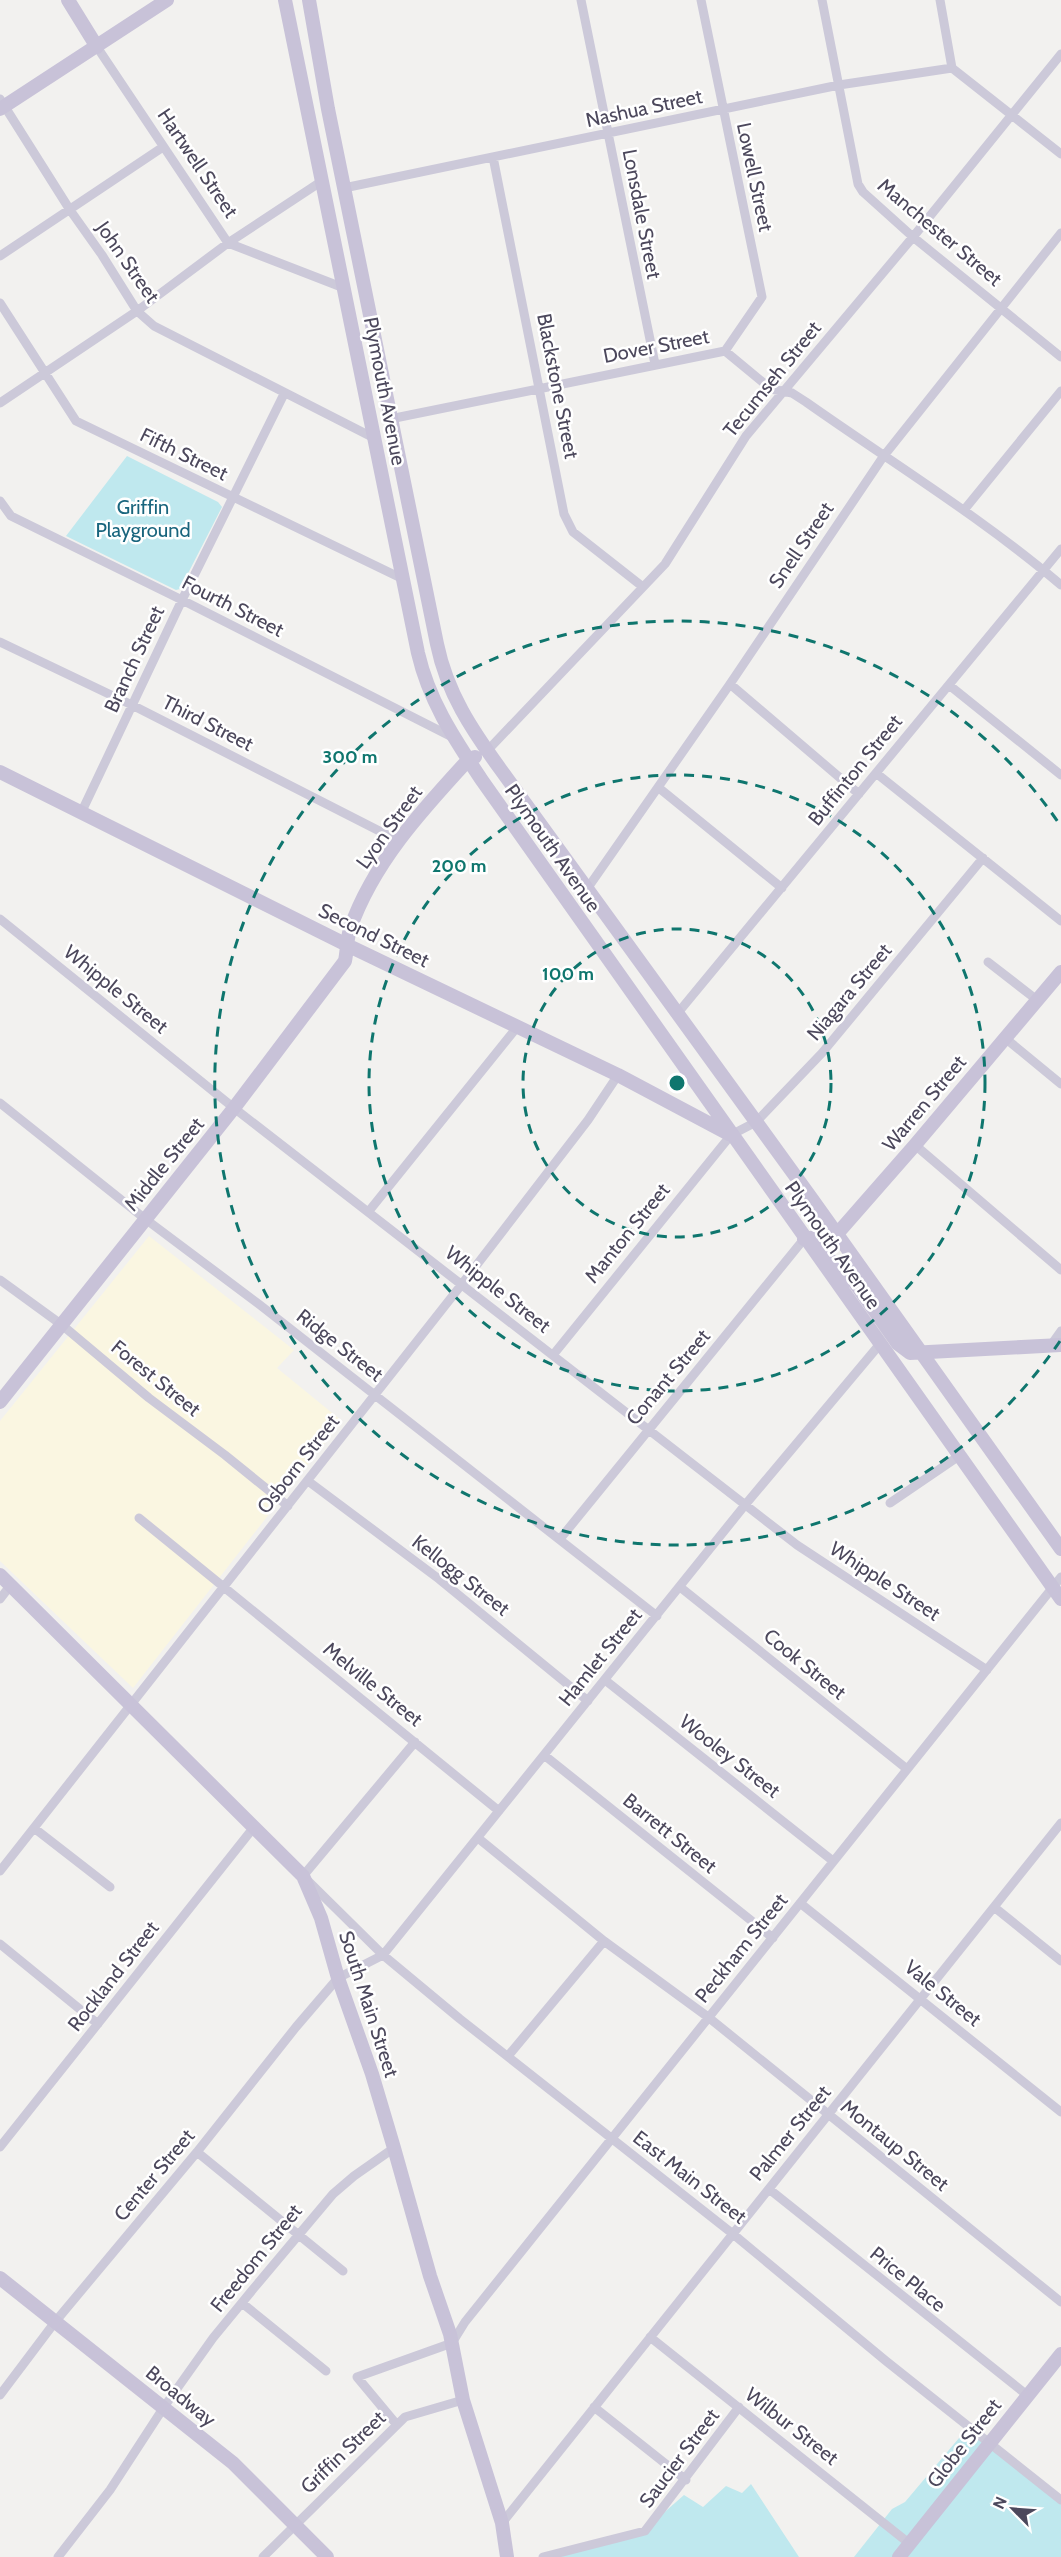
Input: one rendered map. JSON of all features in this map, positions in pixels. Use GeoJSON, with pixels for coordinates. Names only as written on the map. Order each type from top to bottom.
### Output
{"type":"FeatureCollection","features":[{"type":"Feature","properties":{"kind":"main road","name":"Hartwell Street"},"geometry":{"type":"LineString","coordinates":[[68,0],[97,47]]}},
{"type":"Feature","properties":{"kind":"main road"},"geometry":{"type":"LineString","coordinates":[[2,105],[97,47],[167,0]]}},
{"type":"Feature","properties":{"kind":"main road","name":"Plymouth Avenue"},"geometry":{"type":"LineString","coordinates":[[285,0],[424,679],[436,708],[468,760],[804,1239],[959,1456],[1057,1582],[1061,1599]]}},
{"type":"Feature","properties":{"kind":"main road","name":"Plymouth Avenue"},"geometry":{"type":"LineString","coordinates":[[309,0],[390,419],[443,672],[458,707],[487,751],[837,1234],[1061,1549]]}},
{"type":"Feature","properties":{"kind":"main road","name":"Lyon Street"},"geometry":{"type":"LineString","coordinates":[[349,946],[350,931],[373,878],[399,841],[429,802],[468,760],[487,751]]}},
{"type":"Feature","properties":{"kind":"main road","name":"Second Street"},"geometry":{"type":"LineString","coordinates":[[0,772],[349,946],[618,1075],[731,1135]]}},
{"type":"Feature","properties":{"kind":"main road","name":"Middle Street"},"geometry":{"type":"LineString","coordinates":[[0,1402],[234,1107],[345,961],[349,946]]}},
{"type":"Feature","properties":{"kind":"main road","name":"Warren Street"},"geometry":{"type":"LineString","coordinates":[[837,1234],[1061,972]]}},
{"type":"Feature","properties":{"kind":"main road"},"geometry":{"type":"LineString","coordinates":[[804,1239],[837,1234]]}},
{"type":"Feature","properties":{"kind":"main road"},"geometry":{"type":"LineString","coordinates":[[804,1239],[835,1263],[855,1283],[902,1348],[910,1353],[1024,1349],[1056,1345]]}},
{"type":"Feature","properties":{"kind":"main road","name":"South Main Street"},"geometry":{"type":"LineString","coordinates":[[0,1575],[303,1876],[321,1918],[338,1978],[372,2074],[452,2343],[464,2400],[502,2523],[507,2557]]}},
{"type":"Feature","properties":{"kind":"main road","name":"Broadway"},"geometry":{"type":"LineString","coordinates":[[0,2278],[232,2463],[327,2557]]}},
{"type":"Feature","properties":{"kind":"main road","name":"Globe Street"},"geometry":{"type":"LineString","coordinates":[[899,2557],[989,2441],[1061,2354]]}},
{"type":"Feature","properties":{"kind":"street","name":"Lonsdale Street"},"geometry":{"type":"LineString","coordinates":[[581,0],[655,364]]}},
{"type":"Feature","properties":{"kind":"street","name":"Lowell Street"},"geometry":{"type":"LineString","coordinates":[[701,0],[762,297],[725,351]]}},
{"type":"Feature","properties":{"kind":"street","name":"Manchester Street"},"geometry":{"type":"LineString","coordinates":[[822,0],[858,184],[863,192],[913,237],[1061,357]]}},
{"type":"Feature","properties":{"kind":"street"},"geometry":{"type":"LineString","coordinates":[[939,0],[952,68],[1012,113],[1061,154]]}},
{"type":"Feature","properties":{"kind":"street","name":"Hartwell Street"},"geometry":{"type":"LineString","coordinates":[[97,47],[228,243],[344,288]]}},
{"type":"Feature","properties":{"kind":"street","name":"Tecumseh Street"},"geometry":{"type":"LineString","coordinates":[[487,751],[643,587],[672,553],[746,436],[913,237],[1061,54]]}},
{"type":"Feature","properties":{"kind":"street","name":"Nashua Street"},"geometry":{"type":"LineString","coordinates":[[344,188],[839,85],[952,68]]}},
{"type":"Feature","properties":{"kind":"street","name":"John Street"},"geometry":{"type":"LineString","coordinates":[[2,105],[137,311],[154,326],[374,438]]}},
{"type":"Feature","properties":{"kind":"street"},"geometry":{"type":"LineString","coordinates":[[0,256],[163,147]]}},
{"type":"Feature","properties":{"kind":"street","name":"Blackstone Street"},"geometry":{"type":"LineString","coordinates":[[493,157],[564,514],[573,532],[643,587]]}},
{"type":"Feature","properties":{"kind":"street"},"geometry":{"type":"LineString","coordinates":[[0,402],[137,311],[228,243],[322,180]]}},
{"type":"Feature","properties":{"kind":"street","name":"Snell Street"},"geometry":{"type":"LineString","coordinates":[[587,889],[730,684],[883,457],[1061,233]]}},
{"type":"Feature","properties":{"kind":"street","name":"Fifth Street"},"geometry":{"type":"LineString","coordinates":[[0,303],[75,421],[403,579]]}},
{"type":"Feature","properties":{"kind":"street","name":"Dover Street"},"geometry":{"type":"LineString","coordinates":[[390,419],[725,351],[771,389],[792,393],[964,510],[1061,585]]}},
{"type":"Feature","properties":{"kind":"street"},"geometry":{"type":"LineString","coordinates":[[964,510],[1061,391]]}},
{"type":"Feature","properties":{"kind":"street","name":"Branch Street"},"geometry":{"type":"LineString","coordinates":[[82,811],[182,600],[284,394]]}},
{"type":"Feature","properties":{"kind":"street","name":"Fourth Street"},"geometry":{"type":"LineString","coordinates":[[0,501],[10,516],[182,600],[454,739]]}},
{"type":"Feature","properties":{"kind":"street","name":"Buffinton Street"},"geometry":{"type":"LineString","coordinates":[[677,1014],[1061,549]]}},
{"type":"Feature","properties":{"kind":"street","name":"Third Street"},"geometry":{"type":"LineString","coordinates":[[0,642],[132,705],[399,841]]}},
{"type":"Feature","properties":{"kind":"street"},"geometry":{"type":"LineString","coordinates":[[730,684],[859,794]]}},
{"type":"Feature","properties":{"kind":"street"},"geometry":{"type":"LineString","coordinates":[[949,685],[1057,772],[1061,760]]}},
{"type":"Feature","properties":{"kind":"street"},"geometry":{"type":"LineString","coordinates":[[876,773],[1061,921]]}},
{"type":"Feature","properties":{"kind":"street"},"geometry":{"type":"LineString","coordinates":[[658,788],[782,888]]}},
{"type":"Feature","properties":{"kind":"street","name":"Niagara Street"},"geometry":{"type":"LineString","coordinates":[[731,1135],[756,1122],[822,1053],[984,858]]}},
{"type":"Feature","properties":{"kind":"street","name":"Whipple Street"},"geometry":{"type":"LineString","coordinates":[[0,919],[234,1107],[797,1545],[987,1670]]}},
{"type":"Feature","properties":{"kind":"street"},"geometry":{"type":"LineString","coordinates":[[987,962],[1037,1000]]}},
{"type":"Feature","properties":{"kind":"street"},"geometry":{"type":"LineString","coordinates":[[369,1211],[518,1026]]}},
{"type":"Feature","properties":{"kind":"street"},"geometry":{"type":"LineString","coordinates":[[1005,1038],[1061,1084]]}},
{"type":"Feature","properties":{"kind":"street","name":"Osborn Street"},"geometry":{"type":"LineString","coordinates":[[0,1871],[462,1284],[588,1120],[618,1075]]}},
{"type":"Feature","properties":{"kind":"street","name":"Ridge Street"},"geometry":{"type":"LineString","coordinates":[[1,1106],[657,1616]]}},
{"type":"Feature","properties":{"kind":"street","name":"Manton Street"},"geometry":{"type":"LineString","coordinates":[[553,1355],[731,1135]]}},
{"type":"Feature","properties":{"kind":"street"},"geometry":{"type":"LineString","coordinates":[[915,1145],[1061,1270]]}},
{"type":"Feature","properties":{"kind":"street","name":"Conant Street"},"geometry":{"type":"LineString","coordinates":[[560,1539],[804,1239]]}},
{"type":"Feature","properties":{"kind":"street","name":"Forest Street"},"geometry":{"type":"LineString","coordinates":[[0,1280],[62,1325],[149,1398],[288,1506]]}},
{"type":"Feature","properties":{"kind":"street"},"geometry":{"type":"LineString","coordinates":[[1056,1345],[1061,1331]]}},
{"type":"Feature","properties":{"kind":"street","name":"Hamlet Street"},"geometry":{"type":"LineString","coordinates":[[338,1978],[384,1955],[745,1505],[880,1344]]}},
{"type":"Feature","properties":{"kind":"street"},"geometry":{"type":"LineString","coordinates":[[890,1503],[959,1456]]}},
{"type":"Feature","properties":{"kind":"street","name":"Kellogg Street"},"geometry":{"type":"LineString","coordinates":[[308,1481],[439,1579],[588,1701]]}},
{"type":"Feature","properties":{"kind":"street","name":"Melville Street"},"geometry":{"type":"LineString","coordinates":[[139,1518],[499,1811]]}},
{"type":"Feature","properties":{"kind":"street","name":"Peckham Street"},"geometry":{"type":"LineString","coordinates":[[452,2343],[465,2322],[610,2138],[1057,1582]]}},
{"type":"Feature","properties":{"kind":"street"},"geometry":{"type":"LineString","coordinates":[[0,1599],[10,1586]]}},
{"type":"Feature","properties":{"kind":"street","name":"Cook Street"},"geometry":{"type":"LineString","coordinates":[[680,1587],[907,1769]]}},
{"type":"Feature","properties":{"kind":"street","name":"Wooley Street"},"geometry":{"type":"LineString","coordinates":[[605,1680],[833,1861]]}},
{"type":"Feature","properties":{"kind":"street"},"geometry":{"type":"LineString","coordinates":[[303,1876],[415,1742]]}},
{"type":"Feature","properties":{"kind":"street","name":"Barrett Street"},"geometry":{"type":"LineString","coordinates":[[544,1755],[773,1938]]}},
{"type":"Feature","properties":{"kind":"street","name":"Palmer Street"},"geometry":{"type":"LineString","coordinates":[[502,2523],[1061,1823]]}},
{"type":"Feature","properties":{"kind":"street","name":"Rockland Street"},"geometry":{"type":"LineString","coordinates":[[0,2147],[254,1827]]}},
{"type":"Feature","properties":{"kind":"street"},"geometry":{"type":"LineString","coordinates":[[34,1828],[110,1887]]}},
{"type":"Feature","properties":{"kind":"street","name":"Montaup Street"},"geometry":{"type":"LineString","coordinates":[[478,1838],[604,1941],[708,2017],[1061,2302]]}},
{"type":"Feature","properties":{"kind":"street","name":"East Main Street"},"geometry":{"type":"LineString","coordinates":[[303,1876],[384,1955],[1061,2500]]}},
{"type":"Feature","properties":{"kind":"street","name":"Vale Street"},"geometry":{"type":"LineString","coordinates":[[800,1904],[921,1998],[1061,2112]]}},
{"type":"Feature","properties":{"kind":"street"},"geometry":{"type":"LineString","coordinates":[[994,1907],[1061,1961]]}},
{"type":"Feature","properties":{"kind":"street"},"geometry":{"type":"LineString","coordinates":[[508,2056],[604,1941]]}},
{"type":"Feature","properties":{"kind":"street"},"geometry":{"type":"LineString","coordinates":[[0,1944],[98,2024]]}},
{"type":"Feature","properties":{"kind":"street","name":"Center Street"},"geometry":{"type":"LineString","coordinates":[[0,2396],[55,2322],[198,2152],[296,2027],[338,1978]]}},
{"type":"Feature","properties":{"kind":"street","name":"Freedom Street"},"geometry":{"type":"LineString","coordinates":[[58,2557],[110,2490],[164,2407],[213,2338],[298,2234],[333,2194],[394,2148]]}},
{"type":"Feature","properties":{"kind":"street"},"geometry":{"type":"LineString","coordinates":[[198,2152],[343,2271]]}},
{"type":"Feature","properties":{"kind":"street","name":"Price Place"},"geometry":{"type":"LineString","coordinates":[[769,2189],[1027,2396]]}},
{"type":"Feature","properties":{"kind":"street"},"geometry":{"type":"LineString","coordinates":[[242,2303],[326,2371]]}},
{"type":"Feature","properties":{"kind":"street","name":"Wilbur Street"},"geometry":{"type":"LineString","coordinates":[[650,2337],[910,2544]]}},
{"type":"Feature","properties":{"kind":"street"},"geometry":{"type":"LineString","coordinates":[[397,2425],[357,2378],[452,2343]]}},
{"type":"Feature","properties":{"kind":"street","name":"Griffin Street"},"geometry":{"type":"LineString","coordinates":[[263,2557],[405,2417],[464,2400]]}},
{"type":"Feature","properties":{"kind":"street"},"geometry":{"type":"LineString","coordinates":[[594,2408],[686,2480]]}},
{"type":"Feature","properties":{"kind":"street","name":"Saucier Street"},"geometry":{"type":"LineString","coordinates":[[543,2557],[645,2531],[739,2408]]}},
{"type":"Feature","properties":{"kind":"shaded area"},"geometry":{"type":"Polygon","coordinates":[[[149,1236],[294,1350],[277,1368],[342,1421],[133,1688],[0,1561],[0,1421],[149,1236]]]}},
{"type":"Feature","properties":{"kind":"green space","name":"Griffin Playground"},"geometry":{"type":"Polygon","coordinates":[[[127,456],[218,502],[222,507],[180,589],[176,590],[66,536],[127,456]]]}},
{"type":"Feature","properties":{"kind":"green space"},"geometry":{"type":"Polygon","coordinates":[[[970,2425],[1061,2499],[1061,2557],[854,2557],[892,2509],[905,2502],[970,2425]]]}},
{"type":"Feature","properties":{"kind":"green space"},"geometry":{"type":"Polygon","coordinates":[[[751,2484],[799,2557],[553,2557],[643,2531],[684,2495],[703,2507],[726,2486],[742,2493],[751,2484]]]}}]}
